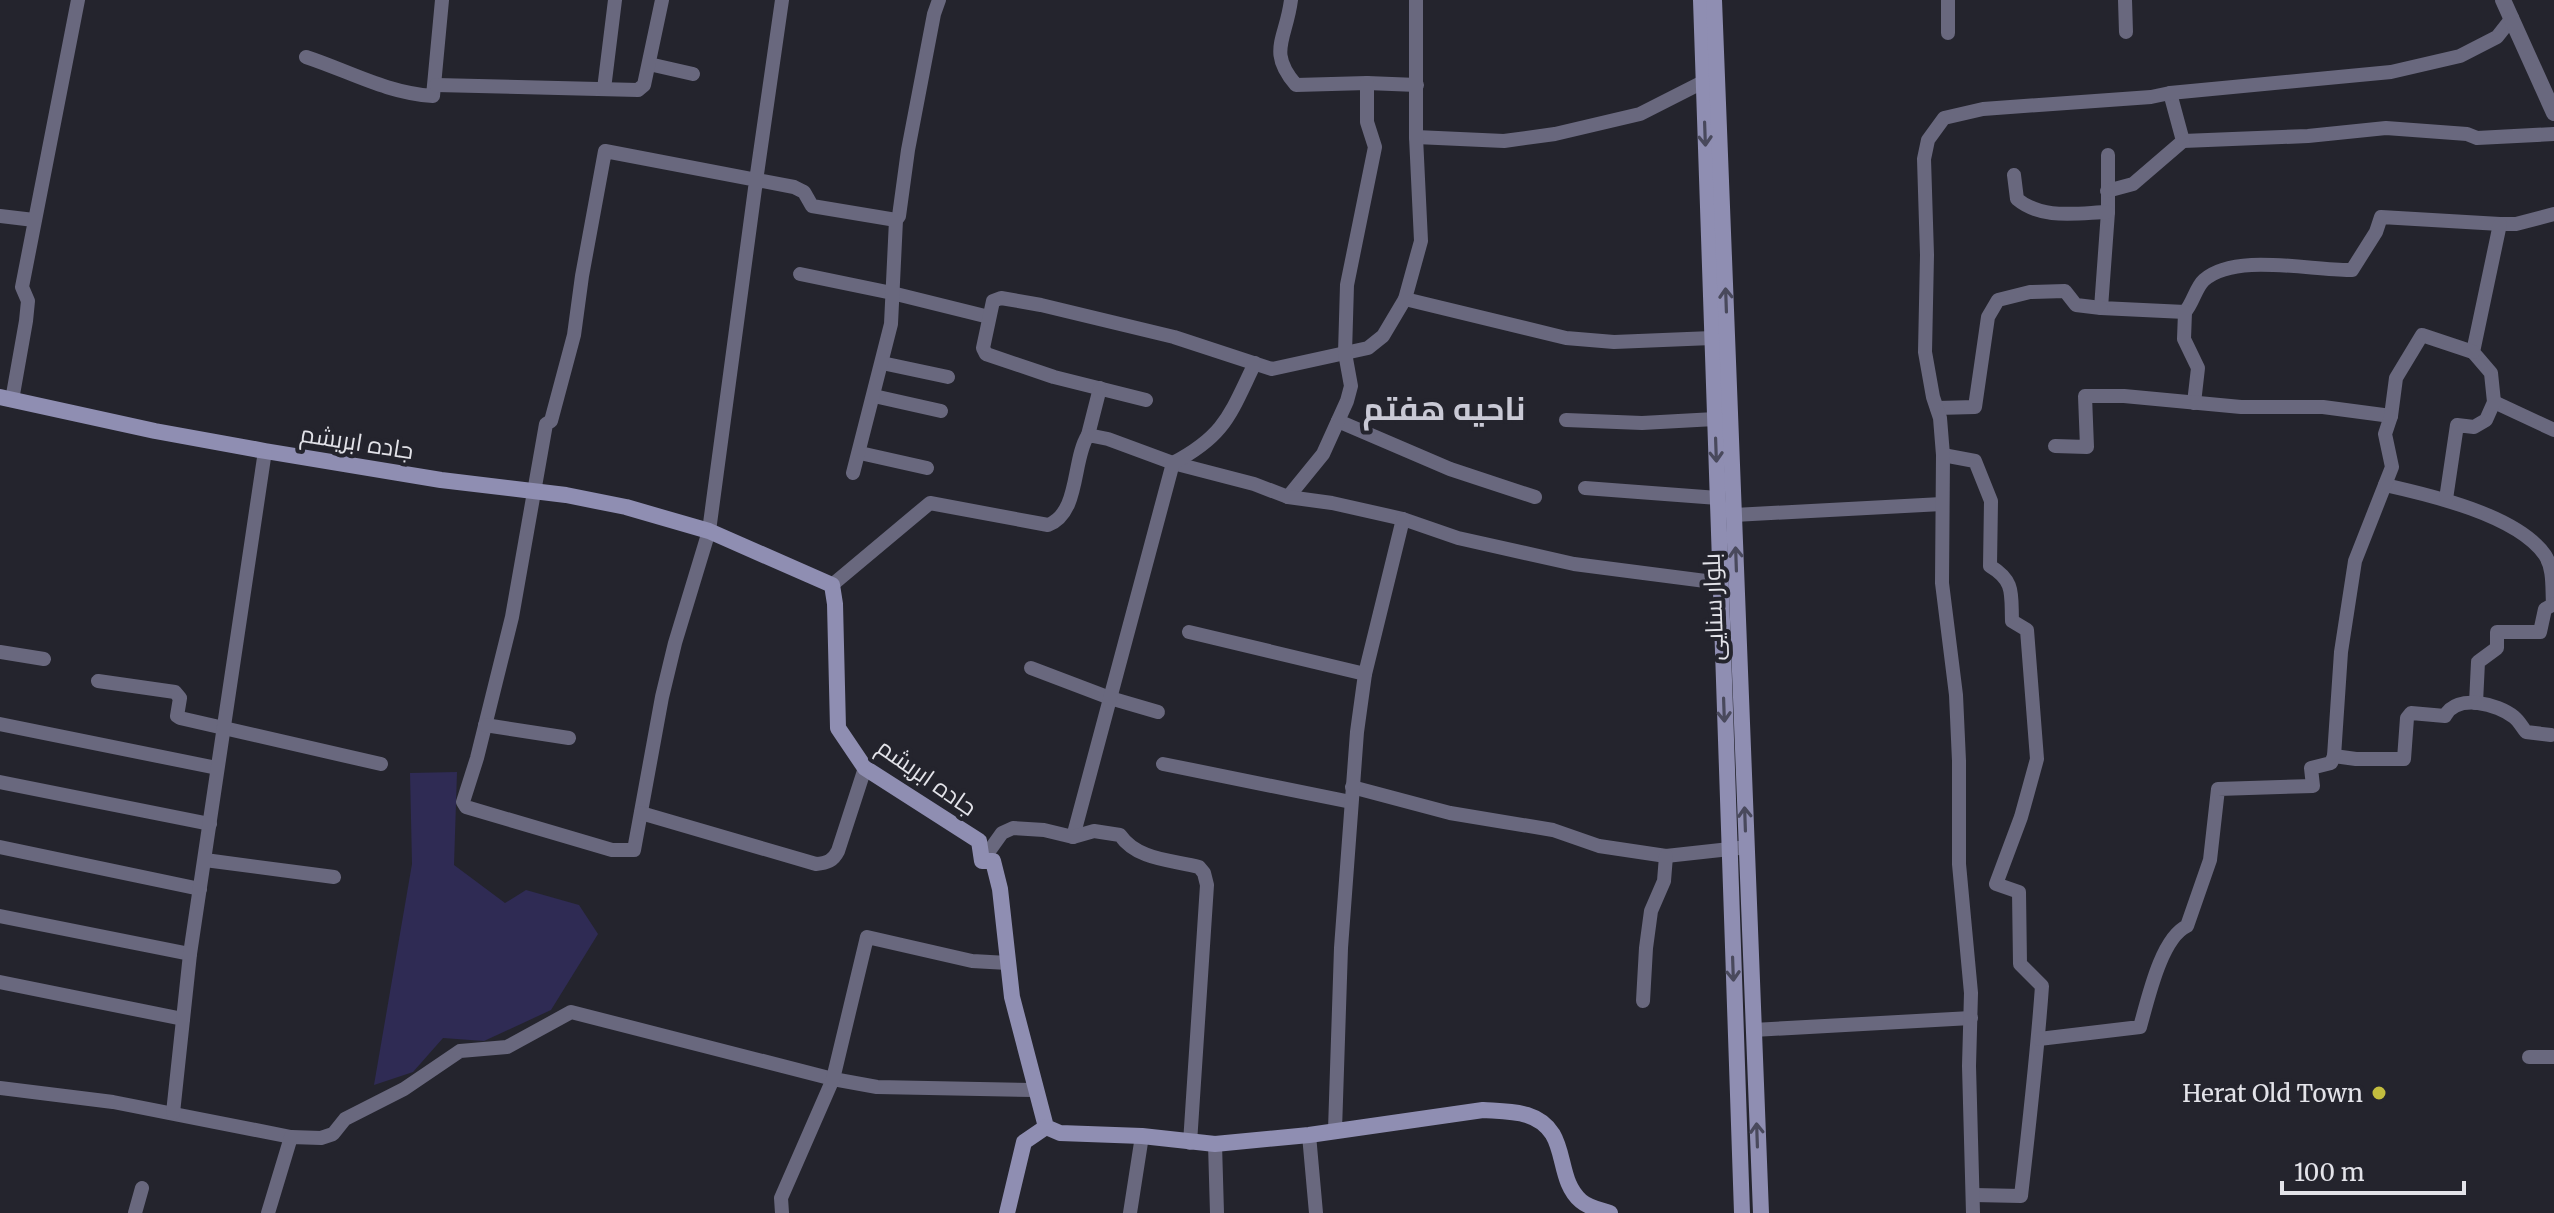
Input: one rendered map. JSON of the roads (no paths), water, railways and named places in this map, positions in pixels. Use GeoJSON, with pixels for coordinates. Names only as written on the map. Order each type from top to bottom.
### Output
{"type":"FeatureCollection","features":[{"type":"Feature","properties":{"kind":"main road","name":"بلوار سنایی"},"geometry":{"type":"LineString","coordinates":[[1701,0],[1742,1213]]}},
{"type":"Feature","properties":{"kind":"main road","name":"بلوار سنایی"},"geometry":{"type":"LineString","coordinates":[[1714,0],[1761,1213]]}},
{"type":"Feature","properties":{"kind":"main road","name":"جاده ابریشم"},"geometry":{"type":"LineString","coordinates":[[6,398],[155,431],[265,451],[441,480],[566,495],[626,507],[709,531],[832,585],[838,728],[865,768],[979,841],[982,861],[993,861],[1000,889],[1012,997],[1046,1127]]}},
{"type":"Feature","properties":{"kind":"main road"},"geometry":{"type":"LineString","coordinates":[[1007,1213],[1024,1142],[1046,1127],[1060,1133],[1142,1136],[1215,1144],[1309,1135],[1483,1110],[1528,1115],[1546,1125],[1557,1141],[1564,1172],[1579,1200],[1610,1213]]}},
{"type":"Feature","properties":{"kind":"street"},"geometry":{"type":"LineString","coordinates":[[6,398],[26,321],[28,301],[22,287],[78,0]]}},
{"type":"Feature","properties":{"kind":"street"},"geometry":{"type":"LineString","coordinates":[[306,57],[388,90],[433,96],[442,0]]}},
{"type":"Feature","properties":{"kind":"street"},"geometry":{"type":"LineString","coordinates":[[604,89],[615,0]]}},
{"type":"Feature","properties":{"kind":"street"},"geometry":{"type":"LineString","coordinates":[[436,85],[638,90],[642,87],[649,64],[662,0]]}},
{"type":"Feature","properties":{"kind":"street"},"geometry":{"type":"LineString","coordinates":[[782,0],[756,181],[709,531],[662,697],[636,845],[631,852],[612,850],[466,807],[463,802],[512,617],[546,424],[551,421],[574,335],[605,151],[756,181],[794,187],[804,192],[812,206],[896,220]]}},
{"type":"Feature","properties":{"kind":"street"},"geometry":{"type":"LineString","coordinates":[[853,473],[891,324],[896,220],[939,0]]}},
{"type":"Feature","properties":{"kind":"street"},"geometry":{"type":"LineString","coordinates":[[1291,0],[1279,60],[1296,85],[1417,85]]}},
{"type":"Feature","properties":{"kind":"street"},"geometry":{"type":"LineString","coordinates":[[1146,400],[1054,377],[986,354],[983,348],[995,299],[1041,305],[1174,337],[1272,369],[1368,348],[1383,336],[1405,299],[1421,241],[1416,137],[1416,0]]}},
{"type":"Feature","properties":{"kind":"street"},"geometry":{"type":"LineString","coordinates":[[1948,0],[1948,33]]}},
{"type":"Feature","properties":{"kind":"street"},"geometry":{"type":"LineString","coordinates":[[2125,0],[2126,32]]}},
{"type":"Feature","properties":{"kind":"street"},"geometry":{"type":"LineString","coordinates":[[2503,0],[2554,113]]}},
{"type":"Feature","properties":{"kind":"street"},"geometry":{"type":"LineString","coordinates":[[1973,1213],[1969,1066],[1971,1018],[1966,921],[1959,864],[1956,695],[1942,583],[1943,455],[1925,352],[1927,255],[1924,159],[1928,140],[1944,118],[1983,109],[2151,97],[2391,72],[2460,56],[2497,37],[2512,18]]}},
{"type":"Feature","properties":{"kind":"street"},"geometry":{"type":"LineString","coordinates":[[649,64],[693,74]]}},
{"type":"Feature","properties":{"kind":"street"},"geometry":{"type":"LineString","coordinates":[[1416,137],[1504,141],[1555,134],[1640,114],[1703,82]]}},
{"type":"Feature","properties":{"kind":"street"},"geometry":{"type":"LineString","coordinates":[[1288,497],[1323,454],[1351,386],[1345,353],[1347,285],[1375,147],[1367,122],[1367,83]]}},
{"type":"Feature","properties":{"kind":"street"},"geometry":{"type":"LineString","coordinates":[[2170,93],[2183,141]]}},
{"type":"Feature","properties":{"kind":"street"},"geometry":{"type":"LineString","coordinates":[[2107,191],[2133,184],[2183,141],[2308,136],[2374,129],[2467,134],[2477,138],[2554,134]]}},
{"type":"Feature","properties":{"kind":"street"},"geometry":{"type":"LineString","coordinates":[[2101,308],[2108,212],[2108,155]]}},
{"type":"Feature","properties":{"kind":"street"},"geometry":{"type":"LineString","coordinates":[[2014,175],[2017,199],[2028,208],[2049,214],[2108,212]]}},
{"type":"Feature","properties":{"kind":"street"},"geometry":{"type":"LineString","coordinates":[[2194,403],[2198,368],[2184,339],[2185,312],[2203,281],[2229,267],[2257,265],[2352,270],[2376,232],[2381,217],[2516,224],[2554,214]]}},
{"type":"Feature","properties":{"kind":"street"},"geometry":{"type":"LineString","coordinates":[[0,216],[34,220]]}},
{"type":"Feature","properties":{"kind":"street"},"geometry":{"type":"LineString","coordinates":[[2473,352],[2500,224]]}},
{"type":"Feature","properties":{"kind":"street"},"geometry":{"type":"LineString","coordinates":[[800,274],[989,317]]}},
{"type":"Feature","properties":{"kind":"street"},"geometry":{"type":"LineString","coordinates":[[1937,408],[1975,407],[1988,317],[1998,300],[2030,292],[2065,291],[2076,305],[2185,312]]}},
{"type":"Feature","properties":{"kind":"street"},"geometry":{"type":"LineString","coordinates":[[1405,299],[1566,338],[1614,342],[1712,338]]}},
{"type":"Feature","properties":{"kind":"street"},"geometry":{"type":"LineString","coordinates":[[2039,1039],[2140,1027],[2154,977],[2177,931],[2187,926],[2210,860],[2218,789],[2313,786],[2311,768],[2331,763],[2341,652],[2355,561],[2392,467],[2385,434],[2391,416],[2396,378],[2422,335],[2473,352],[2491,373],[2494,402],[2486,420],[2474,427],[2457,425],[2446,499]]}},
{"type":"Feature","properties":{"kind":"street"},"geometry":{"type":"LineString","coordinates":[[882,363],[948,377]]}},
{"type":"Feature","properties":{"kind":"street"},"geometry":{"type":"LineString","coordinates":[[1073,837],[1173,463],[1198,450],[1217,434],[1231,414],[1255,363]]}},
{"type":"Feature","properties":{"kind":"street"},"geometry":{"type":"LineString","coordinates":[[832,585],[930,503],[1048,525],[1057,522],[1066,507],[1100,388]]}},
{"type":"Feature","properties":{"kind":"street"},"geometry":{"type":"LineString","coordinates":[[874,396],[941,411]]}},
{"type":"Feature","properties":{"kind":"street"},"geometry":{"type":"LineString","coordinates":[[2055,446],[2087,447],[2085,396],[2241,407],[2323,407],[2391,416]]}},
{"type":"Feature","properties":{"kind":"street"},"geometry":{"type":"LineString","coordinates":[[2494,402],[2554,430]]}},
{"type":"Feature","properties":{"kind":"street"},"geometry":{"type":"LineString","coordinates":[[1566,420],[1642,423],[1715,419]]}},
{"type":"Feature","properties":{"kind":"street"},"geometry":{"type":"LineString","coordinates":[[1338,421],[1450,469],[1535,497]]}},
{"type":"Feature","properties":{"kind":"street"},"geometry":{"type":"LineString","coordinates":[[1088,435],[1288,497],[1403,519],[1458,538],[1574,564],[1721,583]]}},
{"type":"Feature","properties":{"kind":"street"},"geometry":{"type":"LineString","coordinates":[[173,1113],[190,954],[265,451]]}},
{"type":"Feature","properties":{"kind":"street"},"geometry":{"type":"LineString","coordinates":[[860,453],[927,468]]}},
{"type":"Feature","properties":{"kind":"street"},"geometry":{"type":"LineString","coordinates":[[1943,455],[1975,461],[1991,501],[1990,566],[2010,583],[2012,621],[2027,630],[2037,759],[2021,817],[1996,884],[2019,892],[2020,964],[2042,986],[2021,1196],[1974,1195]]}},
{"type":"Feature","properties":{"kind":"street"},"geometry":{"type":"LineString","coordinates":[[2385,485],[2446,499],[2518,531],[2545,555],[2552,573],[2554,604],[2545,609],[2540,632],[2497,632],[2497,648],[2478,662],[2476,703]]}},
{"type":"Feature","properties":{"kind":"street"},"geometry":{"type":"LineString","coordinates":[[1585,488],[1718,498]]}},
{"type":"Feature","properties":{"kind":"street"},"geometry":{"type":"LineString","coordinates":[[1734,515],[1942,504]]}},
{"type":"Feature","properties":{"kind":"street"},"geometry":{"type":"LineString","coordinates":[[1335,1130],[1341,948],[1365,674],[1403,519]]}},
{"type":"Feature","properties":{"kind":"street"},"geometry":{"type":"LineString","coordinates":[[1189,632],[1365,674]]}},
{"type":"Feature","properties":{"kind":"street"},"geometry":{"type":"LineString","coordinates":[[0,652],[44,659]]}},
{"type":"Feature","properties":{"kind":"street"},"geometry":{"type":"LineString","coordinates":[[1031,668],[1110,698],[1158,712]]}},
{"type":"Feature","properties":{"kind":"street"},"geometry":{"type":"LineString","coordinates":[[98,681],[175,692],[180,698],[177,716],[180,718],[381,764]]}},
{"type":"Feature","properties":{"kind":"street"},"geometry":{"type":"LineString","coordinates":[[2334,756],[2404,759],[2407,718],[2411,713],[2445,716],[2453,706],[2476,703],[2498,707],[2517,718],[2526,732],[2551,735]]}},
{"type":"Feature","properties":{"kind":"street"},"geometry":{"type":"LineString","coordinates":[[0,724],[217,768]]}},
{"type":"Feature","properties":{"kind":"street"},"geometry":{"type":"LineString","coordinates":[[485,725],[569,738]]}},
{"type":"Feature","properties":{"kind":"street"},"geometry":{"type":"LineString","coordinates":[[1163,764],[1553,830],[1599,846],[1666,856],[1746,848]]}},
{"type":"Feature","properties":{"kind":"street"},"geometry":{"type":"LineString","coordinates":[[641,813],[816,864],[826,863],[834,860],[838,851],[865,768]]}},
{"type":"Feature","properties":{"kind":"street"},"geometry":{"type":"LineString","coordinates":[[0,782],[210,824]]}},
{"type":"Feature","properties":{"kind":"street"},"geometry":{"type":"LineString","coordinates":[[982,861],[1002,833],[1013,828],[1044,830],[1073,837],[1094,831],[1120,835],[1126,844],[1139,853],[1199,867],[1204,873],[1207,885],[1190,1143]]}},
{"type":"Feature","properties":{"kind":"street"},"geometry":{"type":"LineString","coordinates":[[0,847],[200,889]]}},
{"type":"Feature","properties":{"kind":"street"},"geometry":{"type":"LineString","coordinates":[[1643,1001],[1651,911],[1664,881],[1666,856]]}},
{"type":"Feature","properties":{"kind":"street"},"geometry":{"type":"LineString","coordinates":[[205,860],[334,877]]}},
{"type":"Feature","properties":{"kind":"street"},"geometry":{"type":"LineString","coordinates":[[0,916],[190,954]]}},
{"type":"Feature","properties":{"kind":"street"},"geometry":{"type":"LineString","coordinates":[[782,1213],[781,1198],[833,1079],[867,937],[972,961],[1008,963]]}},
{"type":"Feature","properties":{"kind":"street"},"geometry":{"type":"LineString","coordinates":[[0,982],[183,1019]]}},
{"type":"Feature","properties":{"kind":"street"},"geometry":{"type":"LineString","coordinates":[[0,1088],[113,1102],[291,1137],[321,1138],[333,1134],[345,1119],[404,1089],[460,1051],[507,1047],[571,1012],[833,1079],[877,1087],[1034,1090]]}},
{"type":"Feature","properties":{"kind":"street"},"geometry":{"type":"LineString","coordinates":[[1753,1030],[1971,1018]]}},
{"type":"Feature","properties":{"kind":"street"},"geometry":{"type":"LineString","coordinates":[[2529,1057],[2554,1057]]}},
{"type":"Feature","properties":{"kind":"street"},"geometry":{"type":"LineString","coordinates":[[1309,1135],[1316,1213]]}},
{"type":"Feature","properties":{"kind":"street"},"geometry":{"type":"LineString","coordinates":[[1130,1213],[1142,1136]]}},
{"type":"Feature","properties":{"kind":"street"},"geometry":{"type":"LineString","coordinates":[[268,1213],[291,1137]]}},
{"type":"Feature","properties":{"kind":"street"},"geometry":{"type":"LineString","coordinates":[[1215,1144],[1217,1213]]}},
{"type":"Feature","properties":{"kind":"street"},"geometry":{"type":"LineString","coordinates":[[135,1213],[142,1188]]}},
{"type":"Feature","properties":{"kind":"place","name":"Herat Old Town"},"geometry":{"type":"Point","coordinates":[2379,1093]}},
{"type":"Feature","properties":{"kind":"district","name":"ناحیه هفتم"},"geometry":{"type":"Point","coordinates":[1444,409]}}]}
